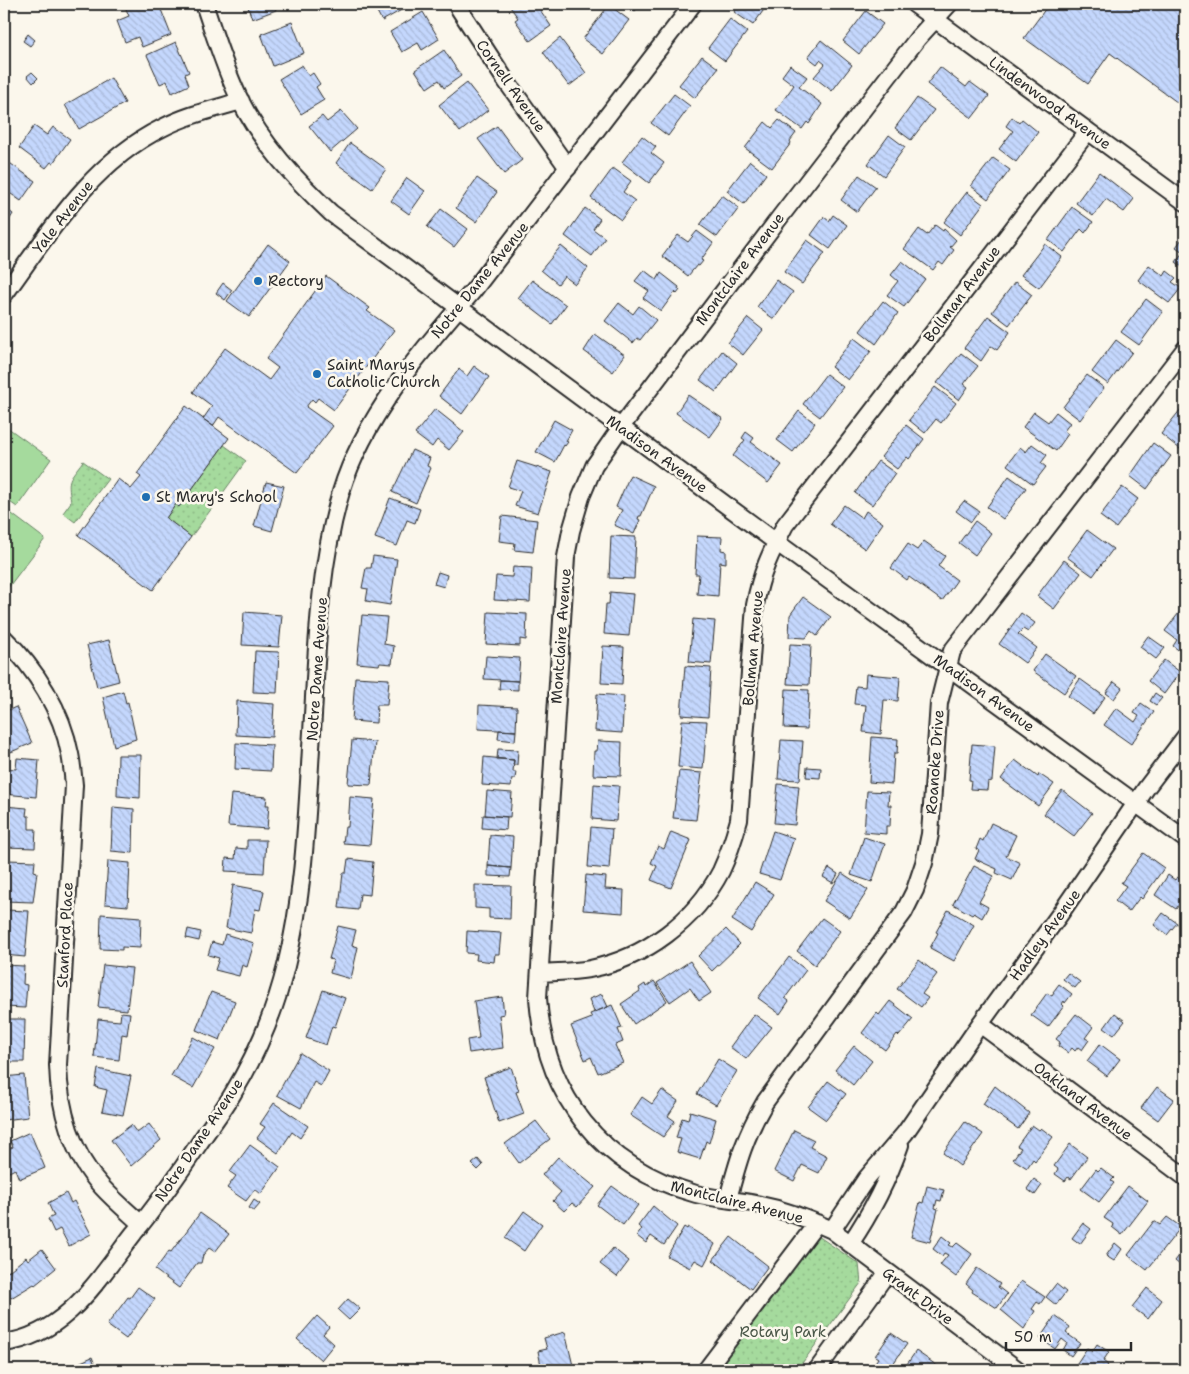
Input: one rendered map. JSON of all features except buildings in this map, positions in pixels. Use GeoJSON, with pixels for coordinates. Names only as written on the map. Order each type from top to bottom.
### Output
{"type":"FeatureCollection","features":[{"type":"Feature","properties":{"kind":"street","name":"Madison Avenue"},"geometry":{"type":"LineString","coordinates":[[204,4],[228,74],[257,129],[304,188],[331,213],[776,542],[1185,840]]}},
{"type":"Feature","properties":{"kind":"street","name":"Notre Dame Avenue"},"geometry":{"type":"LineString","coordinates":[[4,1342],[29,1336],[47,1328],[83,1299],[141,1224],[232,1094],[254,1054],[271,1012],[287,960],[295,925],[301,880],[320,615],[330,532],[354,454],[380,410],[410,367],[568,168],[693,4]]}},
{"type":"Feature","properties":{"kind":"street","name":"Lindenwood Avenue"},"geometry":{"type":"LineString","coordinates":[[914,4],[1185,202]]}},
{"type":"Feature","properties":{"kind":"street","name":"Montclaire Avenue"},"geometry":{"type":"LineString","coordinates":[[824,1226],[759,1204],[699,1194],[671,1186],[644,1174],[620,1158],[597,1138],[565,1095],[553,1071],[545,1046],[540,1015],[540,973],[566,557],[581,497],[594,466],[621,427],[918,38],[949,4]]}},
{"type":"Feature","properties":{"kind":"street","name":"Cornell Avenue"},"geometry":{"type":"LineString","coordinates":[[457,5],[504,78],[568,168]]}},
{"type":"Feature","properties":{"kind":"street","name":"Yale Avenue"},"geometry":{"type":"LineString","coordinates":[[4,294],[78,194],[109,164],[132,146],[161,128],[195,114],[241,101]]}},
{"type":"Feature","properties":{"kind":"street","name":"Bollman Avenue"},"geometry":{"type":"LineString","coordinates":[[540,973],[589,969],[618,962],[645,949],[670,932],[692,911],[720,872],[732,847],[740,820],[755,605],[759,582],[766,562],[785,525],[1088,131]]}},
{"type":"Feature","properties":{"kind":"street","name":"Roanoke Drive"},"geometry":{"type":"LineString","coordinates":[[728,1198],[740,1154],[750,1127],[765,1102],[904,912],[915,890],[924,863],[930,834],[939,703],[952,651],[1185,349]]}},
{"type":"Feature","properties":{"kind":"street","name":"Stanford Place"},"geometry":{"type":"LineString","coordinates":[[4,638],[33,671],[62,724],[70,754],[74,785],[58,1065],[58,1084],[63,1112],[72,1139],[83,1161],[101,1186],[141,1224]]}},
{"type":"Feature","properties":{"kind":"street","name":"Hadley Avenue"},"geometry":{"type":"LineString","coordinates":[[706,1370],[824,1226],[905,1133],[980,1024],[1137,804],[1147,787],[1185,737]]}},
{"type":"Feature","properties":{"kind":"street","name":"Oakland Avenue"},"geometry":{"type":"LineString","coordinates":[[980,1024],[1185,1177]]}},
{"type":"Feature","properties":{"kind":"street","name":"Hadley Avenue"},"geometry":{"type":"LineString","coordinates":[[850,1244],[870,1213],[888,1177],[905,1133]]}},
{"type":"Feature","properties":{"kind":"street","name":"Grant Drive"},"geometry":{"type":"LineString","coordinates":[[824,1226],[1018,1370]]}},
{"type":"Feature","properties":{"kind":"street"},"geometry":{"type":"LineString","coordinates":[[817,1370],[887,1273]]}},
{"type":"Feature","properties":{"kind":"green space"},"geometry":{"type":"Polygon","coordinates":[[[4,425],[51,459],[17,507],[4,498],[4,425]]]}},
{"type":"Feature","properties":{"kind":"green space"},"geometry":{"type":"Polygon","coordinates":[[[224,445],[246,461],[191,537],[166,518],[176,504],[179,507],[224,445]]]}},
{"type":"Feature","properties":{"kind":"green space"},"geometry":{"type":"Polygon","coordinates":[[[83,461],[108,479],[75,522],[63,513],[71,502],[70,479],[83,461]]]}},
{"type":"Feature","properties":{"kind":"green space"},"geometry":{"type":"Polygon","coordinates":[[[4,508],[45,539],[4,593],[4,508]]]}},
{"type":"Feature","properties":{"kind":"green space","name":"Rotary Park"},"geometry":{"type":"Polygon","coordinates":[[[818,1236],[859,1264],[861,1283],[797,1370],[713,1370],[808,1244],[818,1236]]]}},
{"type":"Feature","properties":{"kind":"place","name":"Rectory"},"geometry":{"type":"Point","coordinates":[258,281]}},
{"type":"Feature","properties":{"kind":"place","name":"Saint Marys Catholic Church"},"geometry":{"type":"Point","coordinates":[317,374]}},
{"type":"Feature","properties":{"kind":"place","name":"St Mary's School"},"geometry":{"type":"Point","coordinates":[146,497]}}]}
